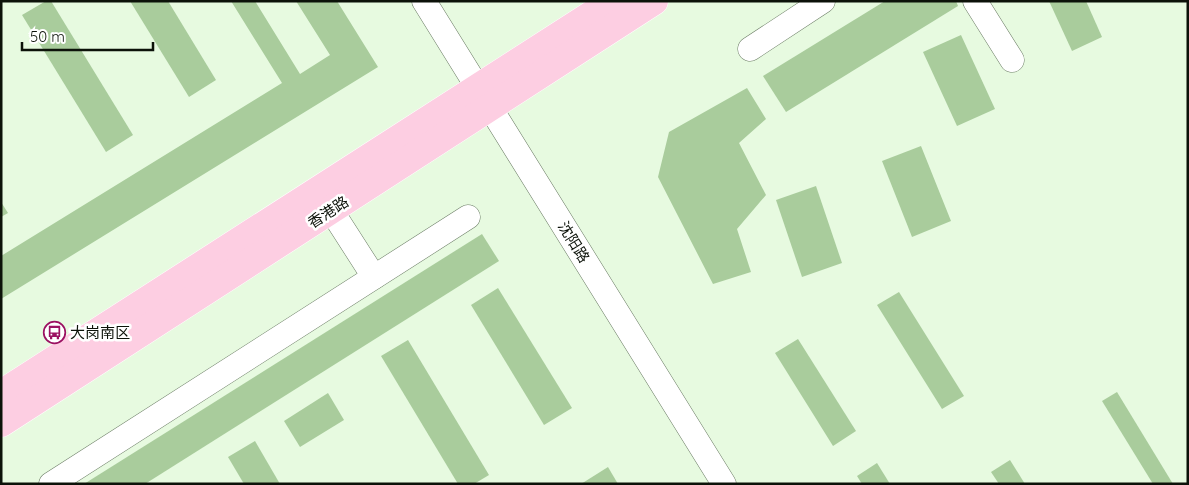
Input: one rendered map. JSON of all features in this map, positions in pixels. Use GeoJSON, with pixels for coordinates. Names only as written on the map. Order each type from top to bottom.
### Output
{"type":"FeatureCollection","features":[{"type":"Feature","properties":{"kind":"main road","name":"香港路"},"geometry":{"type":"LineString","coordinates":[[1,423],[331,210],[613,1]]}},
{"type":"Feature","properties":{"kind":"main road","name":"香港路"},"geometry":{"type":"LineString","coordinates":[[1,394],[484,98],[654,1]]}},
{"type":"Feature","properties":{"kind":"street","name":"沈阳路"},"geometry":{"type":"LineString","coordinates":[[424,1],[724,484]]}},
{"type":"Feature","properties":{"kind":"street"},"geometry":{"type":"LineString","coordinates":[[750,49],[824,1]]}},
{"type":"Feature","properties":{"kind":"street"},"geometry":{"type":"LineString","coordinates":[[975,1],[1012,60]]}},
{"type":"Feature","properties":{"kind":"street"},"geometry":{"type":"LineString","coordinates":[[331,210],[374,277]]}},
{"type":"Feature","properties":{"kind":"street"},"geometry":{"type":"LineString","coordinates":[[52,484],[468,217]]}},
{"type":"Feature","properties":{"kind":"building"},"geometry":{"type":"Polygon","coordinates":[[[46,1],[51,1],[133,135],[106,152],[22,15],[46,1]]]}},
{"type":"Feature","properties":{"kind":"building"},"geometry":{"type":"Polygon","coordinates":[[[130,1],[168,1],[216,80],[189,97],[130,1]]]}},
{"type":"Feature","properties":{"kind":"building"},"geometry":{"type":"Polygon","coordinates":[[[231,1],[255,1],[300,74],[330,55],[296,1],[337,1],[378,67],[1,299],[1,256],[282,83],[231,1]]]}},
{"type":"Feature","properties":{"kind":"building"},"geometry":{"type":"Polygon","coordinates":[[[885,1],[956,1],[958,6],[786,112],[763,76],[885,1]]]}},
{"type":"Feature","properties":{"kind":"building"},"geometry":{"type":"Polygon","coordinates":[[[1049,1],[1086,1],[1102,37],[1072,51],[1049,1]]]}},
{"type":"Feature","properties":{"kind":"building"},"geometry":{"type":"Polygon","coordinates":[[[961,35],[995,109],[957,126],[923,52],[961,35]]]}},
{"type":"Feature","properties":{"kind":"building"},"geometry":{"type":"Polygon","coordinates":[[[747,88],[766,119],[739,143],[766,195],[737,229],[751,272],[713,284],[658,177],[669,132],[747,88]]]}},
{"type":"Feature","properties":{"kind":"building"},"geometry":{"type":"Polygon","coordinates":[[[921,146],[951,221],[912,237],[882,161],[921,146]]]}},
{"type":"Feature","properties":{"kind":"building"},"geometry":{"type":"Polygon","coordinates":[[[816,186],[842,263],[802,277],[776,200],[816,186]]]}},
{"type":"Feature","properties":{"kind":"building"},"geometry":{"type":"Polygon","coordinates":[[[1,202],[8,213],[1,217],[1,202]]]}},
{"type":"Feature","properties":{"kind":"building"},"geometry":{"type":"Polygon","coordinates":[[[482,234],[499,261],[145,484],[84,484],[482,234]]]}},
{"type":"Feature","properties":{"kind":"building"},"geometry":{"type":"Polygon","coordinates":[[[498,288],[572,408],[544,425],[471,305],[498,288]]]}},
{"type":"Feature","properties":{"kind":"building"},"geometry":{"type":"Polygon","coordinates":[[[899,292],[964,396],[942,409],[877,305],[899,292]]]}},
{"type":"Feature","properties":{"kind":"building"},"geometry":{"type":"Polygon","coordinates":[[[798,339],[856,431],[833,446],[775,353],[798,339]]]}},
{"type":"Feature","properties":{"kind":"building"},"geometry":{"type":"Polygon","coordinates":[[[408,340],[489,475],[474,484],[458,484],[381,356],[408,340]]]}},
{"type":"Feature","properties":{"kind":"building"},"geometry":{"type":"Polygon","coordinates":[[[1117,392],[1173,484],[1153,484],[1102,401],[1117,392]]]}},
{"type":"Feature","properties":{"kind":"building"},"geometry":{"type":"Polygon","coordinates":[[[328,393],[344,420],[300,447],[284,421],[328,393]]]}},
{"type":"Feature","properties":{"kind":"building"},"geometry":{"type":"Polygon","coordinates":[[[255,441],[280,484],[244,484],[228,457],[255,441]]]}},
{"type":"Feature","properties":{"kind":"building"},"geometry":{"type":"Polygon","coordinates":[[[1010,460],[1025,484],[999,484],[991,472],[1010,460]]]}},
{"type":"Feature","properties":{"kind":"building"},"geometry":{"type":"Polygon","coordinates":[[[877,463],[890,484],[862,484],[857,476],[877,463]]]}},
{"type":"Feature","properties":{"kind":"building"},"geometry":{"type":"Polygon","coordinates":[[[608,467],[618,484],[581,484],[608,467]]]}},
{"type":"Feature","properties":{"kind":"place","name":"大岗南区"},"geometry":{"type":"Point","coordinates":[54,332]}}]}
